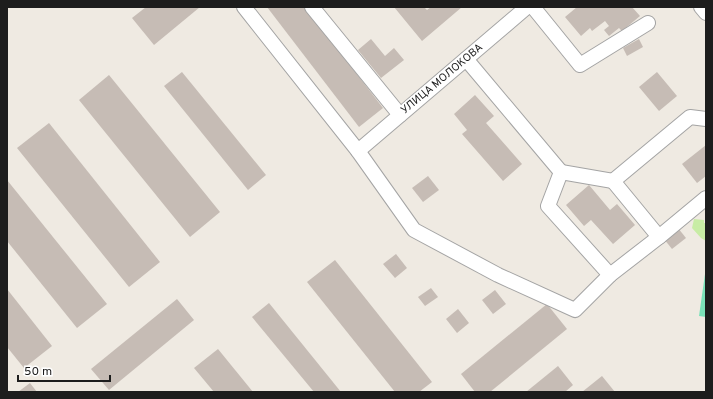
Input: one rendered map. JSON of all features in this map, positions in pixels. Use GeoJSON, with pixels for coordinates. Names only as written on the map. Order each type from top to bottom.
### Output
{"type":"FeatureCollection","features":[{"type":"Feature","properties":{"kind":"street"},"geometry":{"type":"LineString","coordinates":[[244,7],[358,151],[414,230],[498,275],[575,310],[610,275],[706,198]]}},
{"type":"Feature","properties":{"kind":"street"},"geometry":{"type":"LineString","coordinates":[[312,7],[400,115]]}},
{"type":"Feature","properties":{"kind":"street"},"geometry":{"type":"LineString","coordinates":[[701,7],[706,13]]}},
{"type":"Feature","properties":{"kind":"street"},"geometry":{"type":"LineString","coordinates":[[524,8],[580,65],[648,23]]}},
{"type":"Feature","properties":{"kind":"street","name":"УЛИЦА МОЛОКОВА"},"geometry":{"type":"LineString","coordinates":[[358,151],[524,8]]}},
{"type":"Feature","properties":{"kind":"street"},"geometry":{"type":"LineString","coordinates":[[466,59],[561,172],[613,181],[659,237]]}},
{"type":"Feature","properties":{"kind":"street"},"geometry":{"type":"LineString","coordinates":[[613,181],[690,117],[706,119]]}},
{"type":"Feature","properties":{"kind":"street"},"geometry":{"type":"LineString","coordinates":[[561,172],[548,206],[610,275]]}},
{"type":"Feature","properties":{"kind":"green space"},"geometry":{"type":"Polygon","coordinates":[[[694,219],[704,220],[704,223],[706,223],[706,241],[701,238],[692,228],[694,219]]]}},
{"type":"Feature","properties":{"kind":"green space"},"geometry":{"type":"Polygon","coordinates":[[[706,267],[706,317],[699,316],[706,267]]]}},
{"type":"Feature","properties":{"kind":"building"},"geometry":{"type":"Polygon","coordinates":[[[146,7],[200,7],[154,45],[132,18],[146,7]]]}},
{"type":"Feature","properties":{"kind":"building"},"geometry":{"type":"Polygon","coordinates":[[[267,7],[305,7],[383,108],[359,127],[267,7]]]}},
{"type":"Feature","properties":{"kind":"building"},"geometry":{"type":"Polygon","coordinates":[[[394,7],[424,7],[427,10],[431,7],[462,7],[422,41],[394,7]]]}},
{"type":"Feature","properties":{"kind":"building"},"geometry":{"type":"Polygon","coordinates":[[[577,7],[632,7],[640,16],[622,31],[619,28],[609,36],[604,30],[609,26],[605,21],[592,31],[590,28],[581,36],[565,17],[577,7]]]}},
{"type":"Feature","properties":{"kind":"building"},"geometry":{"type":"Polygon","coordinates":[[[371,39],[385,56],[394,48],[404,60],[381,78],[358,50],[371,39]]]}},
{"type":"Feature","properties":{"kind":"building"},"geometry":{"type":"Polygon","coordinates":[[[639,39],[643,47],[627,56],[623,48],[639,39]]]}},
{"type":"Feature","properties":{"kind":"building"},"geometry":{"type":"Polygon","coordinates":[[[182,72],[266,175],[248,190],[164,86],[182,72]]]}},
{"type":"Feature","properties":{"kind":"building"},"geometry":{"type":"Polygon","coordinates":[[[657,72],[677,96],[659,111],[639,87],[657,72]]]}},
{"type":"Feature","properties":{"kind":"building"},"geometry":{"type":"Polygon","coordinates":[[[109,75],[220,212],[190,237],[79,100],[109,75]]]}},
{"type":"Feature","properties":{"kind":"building"},"geometry":{"type":"Polygon","coordinates":[[[475,95],[494,116],[486,123],[522,164],[503,181],[462,134],[467,130],[454,114],[475,95]]]}},
{"type":"Feature","properties":{"kind":"building"},"geometry":{"type":"Polygon","coordinates":[[[49,123],[160,262],[129,287],[17,148],[49,123]]]}},
{"type":"Feature","properties":{"kind":"building"},"geometry":{"type":"Polygon","coordinates":[[[706,145],[706,176],[697,183],[682,164],[706,145]]]}},
{"type":"Feature","properties":{"kind":"building"},"geometry":{"type":"Polygon","coordinates":[[[428,176],[439,190],[423,202],[412,188],[428,176]]]}},
{"type":"Feature","properties":{"kind":"building"},"geometry":{"type":"Polygon","coordinates":[[[7,180],[107,304],[77,328],[7,241],[7,180]]]}},
{"type":"Feature","properties":{"kind":"building"},"geometry":{"type":"Polygon","coordinates":[[[589,185],[610,210],[617,204],[635,225],[613,244],[591,220],[584,226],[566,205],[589,185]]]}},
{"type":"Feature","properties":{"kind":"building"},"geometry":{"type":"Polygon","coordinates":[[[678,228],[686,238],[672,249],[664,239],[678,228]]]}},
{"type":"Feature","properties":{"kind":"building"},"geometry":{"type":"Polygon","coordinates":[[[396,254],[407,268],[395,278],[383,264],[396,254]]]}},
{"type":"Feature","properties":{"kind":"building"},"geometry":{"type":"Polygon","coordinates":[[[335,260],[432,382],[419,392],[395,392],[307,282],[335,260]]]}},
{"type":"Feature","properties":{"kind":"building"},"geometry":{"type":"Polygon","coordinates":[[[431,288],[438,297],[425,306],[418,297],[431,288]]]}},
{"type":"Feature","properties":{"kind":"building"},"geometry":{"type":"Polygon","coordinates":[[[7,289],[52,346],[24,368],[7,347],[7,289]]]}},
{"type":"Feature","properties":{"kind":"building"},"geometry":{"type":"Polygon","coordinates":[[[495,290],[506,304],[493,314],[482,300],[495,290]]]}},
{"type":"Feature","properties":{"kind":"building"},"geometry":{"type":"Polygon","coordinates":[[[177,299],[194,320],[109,390],[91,369],[177,299]]]}},
{"type":"Feature","properties":{"kind":"building"},"geometry":{"type":"Polygon","coordinates":[[[269,303],[341,392],[314,392],[252,317],[269,303]]]}},
{"type":"Feature","properties":{"kind":"building"},"geometry":{"type":"Polygon","coordinates":[[[547,304],[567,329],[490,392],[475,392],[461,374],[547,304]]]}},
{"type":"Feature","properties":{"kind":"building"},"geometry":{"type":"Polygon","coordinates":[[[458,309],[469,323],[457,333],[446,319],[458,309]]]}},
{"type":"Feature","properties":{"kind":"building"},"geometry":{"type":"Polygon","coordinates":[[[218,349],[253,392],[214,392],[194,368],[218,349]]]}},
{"type":"Feature","properties":{"kind":"building"},"geometry":{"type":"Polygon","coordinates":[[[558,366],[573,385],[565,392],[526,392],[558,366]]]}},
{"type":"Feature","properties":{"kind":"building"},"geometry":{"type":"Polygon","coordinates":[[[602,376],[615,392],[582,392],[602,376]]]}},
{"type":"Feature","properties":{"kind":"building"},"geometry":{"type":"Polygon","coordinates":[[[30,383],[37,392],[18,392],[30,383]]]}}]}
